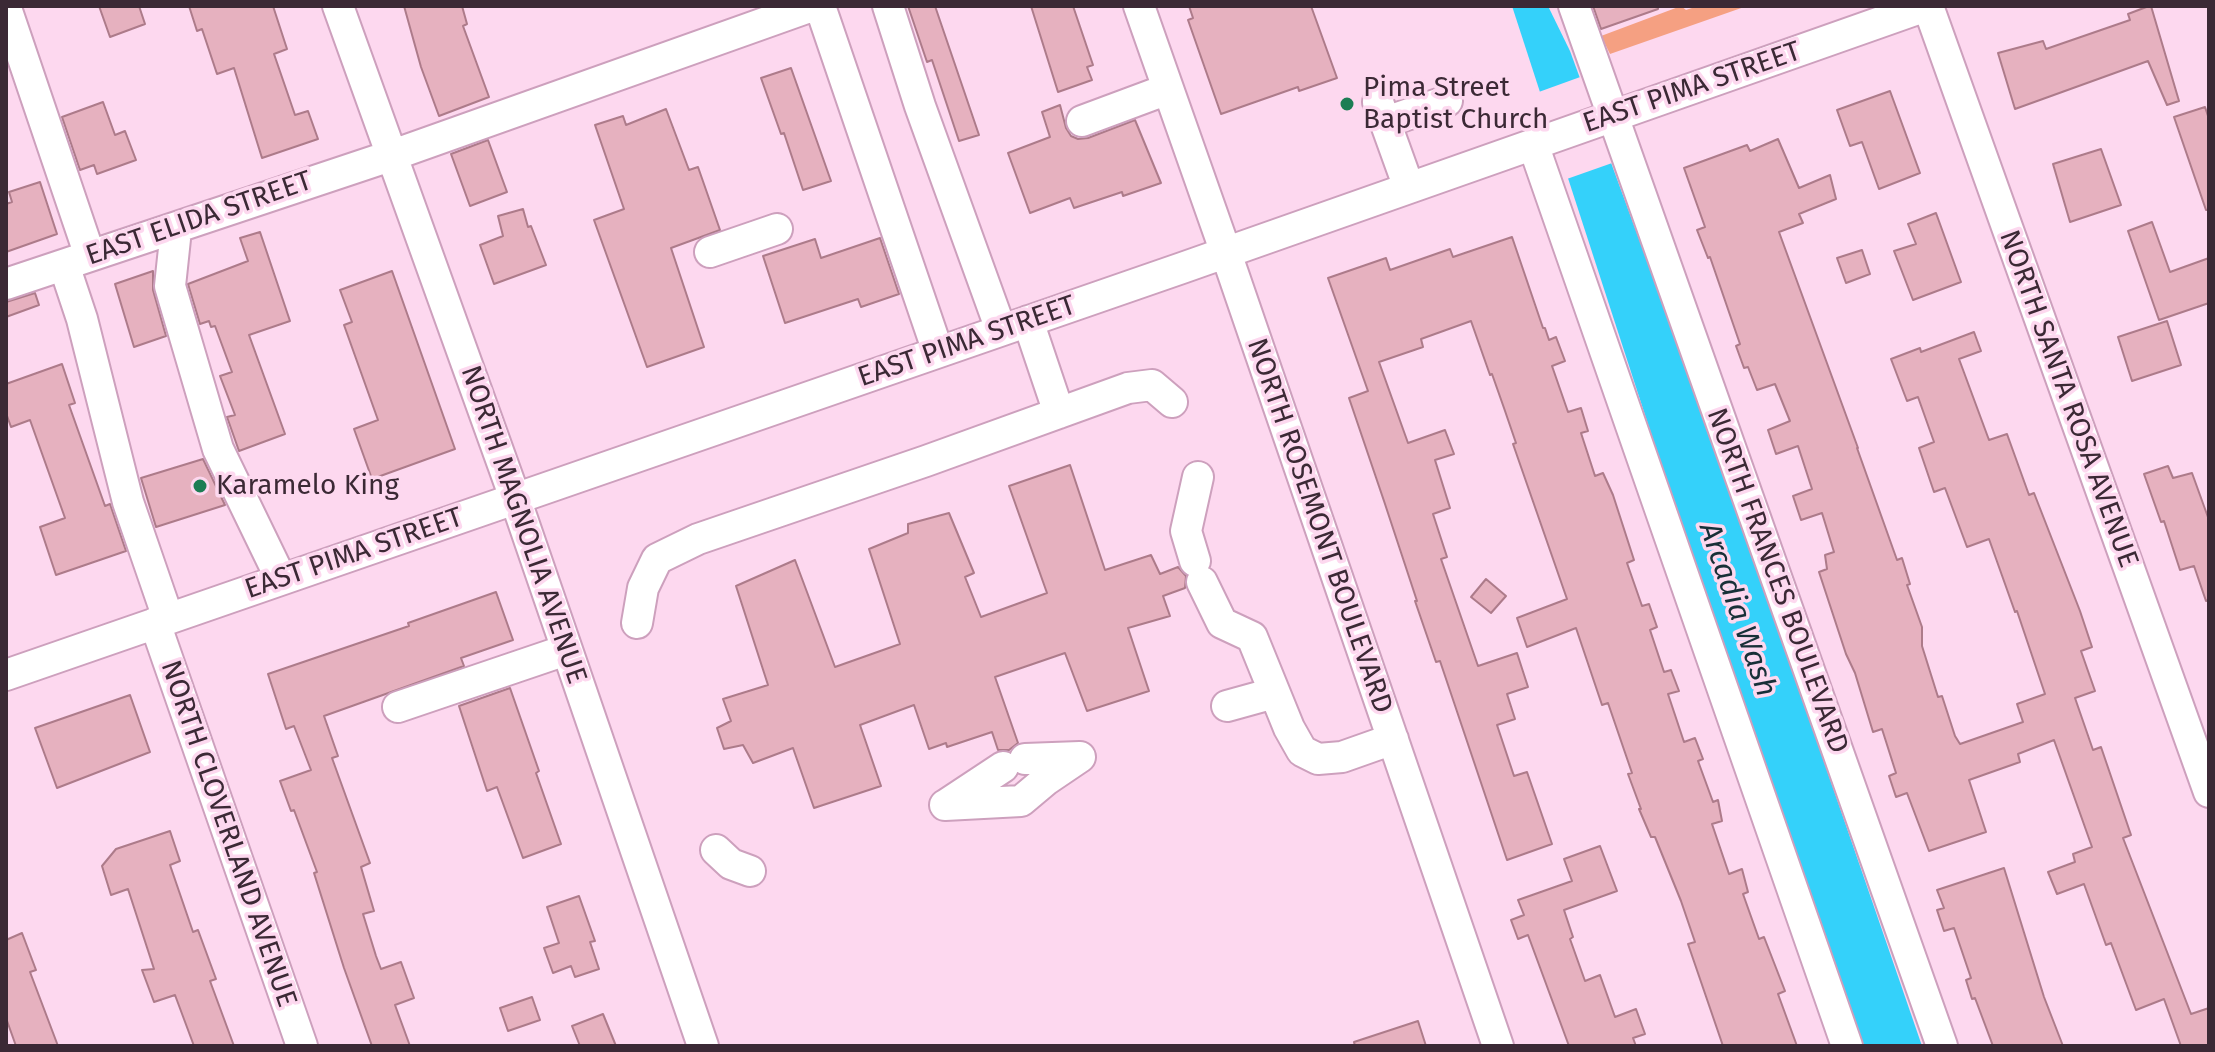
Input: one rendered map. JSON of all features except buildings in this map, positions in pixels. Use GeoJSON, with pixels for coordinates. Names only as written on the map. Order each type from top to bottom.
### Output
{"type":"FeatureCollection","features":[{"type":"Feature","properties":{"kind":"street","name":"NORTH MAGNOLIA AVENUE"},"geometry":{"type":"LineString","coordinates":[[338,6],[515,498],[703,1046]]}},
{"type":"Feature","properties":{"kind":"street","name":"EAST ELIDA STREET"},"geometry":{"type":"LineString","coordinates":[[6,284],[393,155],[812,6]]}},
{"type":"Feature","properties":{"kind":"street"},"geometry":{"type":"LineString","coordinates":[[820,6],[938,352]]}},
{"type":"Feature","properties":{"kind":"street"},"geometry":{"type":"LineString","coordinates":[[888,6],[920,106],[1014,326],[1059,413]]}},
{"type":"Feature","properties":{"kind":"street","name":"NORTH ROSEMONT BOULEVARD"},"geometry":{"type":"LineString","coordinates":[[1139,6],[1498,1046]]}},
{"type":"Feature","properties":{"kind":"street","name":"NORTH FRANCES BOULEVARD"},"geometry":{"type":"LineString","coordinates":[[1574,6],[1604,118],[1942,1046]]}},
{"type":"Feature","properties":{"kind":"street","name":"EAST PIMA STREET"},"geometry":{"type":"LineString","coordinates":[[6,675],[1226,253],[1927,6]]}},
{"type":"Feature","properties":{"kind":"street","name":"NORTH SANTA ROSA AVENUE"},"geometry":{"type":"LineString","coordinates":[[1927,6],[2209,792]]}},
{"type":"Feature","properties":{"kind":"street","name":"NORTH CLOVERLAND AVENUE"},"geometry":{"type":"LineString","coordinates":[[6,8],[77,260],[82,319],[161,620],[302,1046]]}},
{"type":"Feature","properties":{"kind":"street"},"geometry":{"type":"LineString","coordinates":[[1082,121],[1168,89]]}},
{"type":"Feature","properties":{"kind":"street"},"geometry":{"type":"LineString","coordinates":[[1409,188],[1382,112],[1447,101]]}},
{"type":"Feature","properties":{"kind":"street"},"geometry":{"type":"LineString","coordinates":[[1536,143],[1847,1046]]}},
{"type":"Feature","properties":{"kind":"street"},"geometry":{"type":"LineString","coordinates":[[172,229],[175,239],[170,286],[218,449],[281,579]]}},
{"type":"Feature","properties":{"kind":"street"},"geometry":{"type":"LineString","coordinates":[[710,252],[777,229]]}},
{"type":"Feature","properties":{"kind":"street"},"geometry":{"type":"LineString","coordinates":[[637,623],[643,588],[657,559],[698,539],[1128,388],[1152,385],[1172,402]]}},
{"type":"Feature","properties":{"kind":"street"},"geometry":{"type":"LineString","coordinates":[[1198,477],[1186,531],[1199,572],[1222,623],[1252,637],[1289,728],[1302,751],[1318,759],[1342,757],[1393,739]]}},
{"type":"Feature","properties":{"kind":"street"},"geometry":{"type":"LineString","coordinates":[[398,707],[566,650]]}},
{"type":"Feature","properties":{"kind":"street"},"geometry":{"type":"LineString","coordinates":[[1227,706],[1274,693]]}},
{"type":"Feature","properties":{"kind":"street"},"geometry":{"type":"LineString","coordinates":[[716,850],[731,864],[750,871]]}},
{"type":"Feature","properties":{"kind":"shaded area"},"geometry":{"type":"Polygon","coordinates":[[[1681,6],[1686,10],[1698,6],[1747,6],[1610,54],[1601,36],[1681,6]]]}},
{"type":"Feature","properties":{"kind":"water","name":"Arcadia Wash"},"geometry":{"type":"Polygon","coordinates":[[[1512,6],[1548,6],[1570,51],[1718,454],[1922,1046],[1864,1046],[1672,498],[1512,6]]]}},
{"type":"Feature","properties":{"kind":"pier"},"geometry":{"type":"Polygon","coordinates":[[[1583,76],[1615,162],[1564,180],[1536,93],[1583,76]]]}},
{"type":"Feature","properties":{"kind":"place","name":"Pima Street Baptist Church"},"geometry":{"type":"Point","coordinates":[1347,104]}},
{"type":"Feature","properties":{"kind":"place","name":"Karamelo King"},"geometry":{"type":"Point","coordinates":[200,486]}}]}
